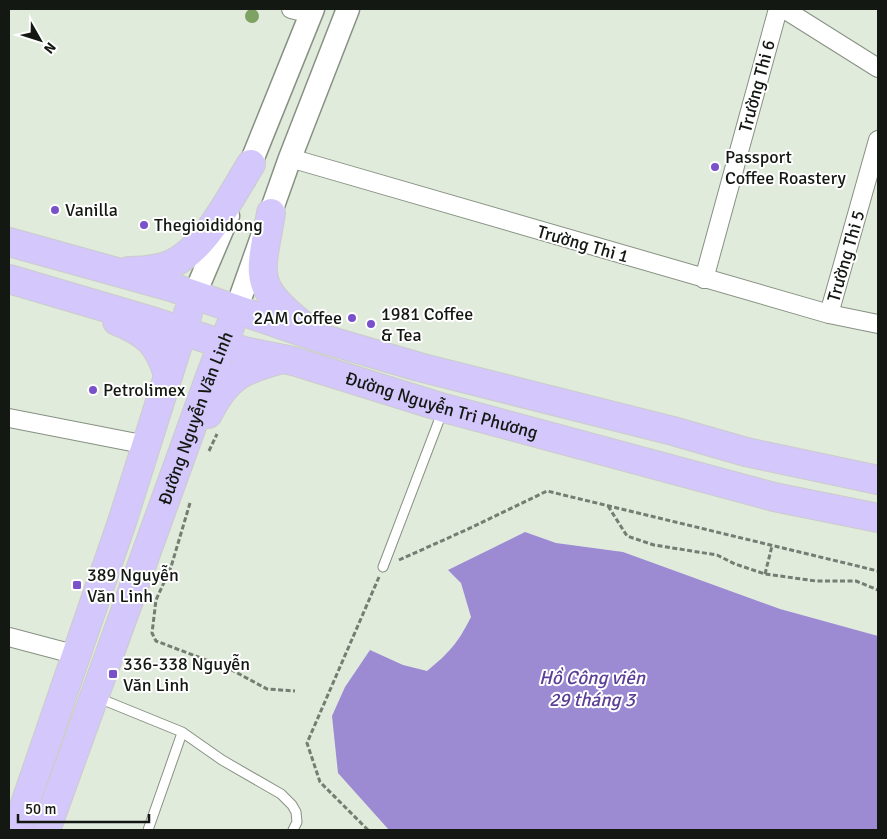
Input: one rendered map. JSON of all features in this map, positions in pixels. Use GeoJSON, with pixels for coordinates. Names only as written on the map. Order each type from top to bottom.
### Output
{"type":"FeatureCollection","features":[{"type":"Feature","properties":{"kind":"main road"},"geometry":{"type":"LineString","coordinates":[[115,272],[164,267],[182,258],[202,239],[251,164]]}},
{"type":"Feature","properties":{"kind":"main road"},"geometry":{"type":"LineString","coordinates":[[270,213],[261,274],[267,291],[279,307],[317,336]]}},
{"type":"Feature","properties":{"kind":"main road","name":"Đường Nguyễn Tri Phương"},"geometry":{"type":"LineString","coordinates":[[9,242],[115,272],[419,366],[673,431],[746,452],[878,480]]}},
{"type":"Feature","properties":{"kind":"main road","name":"Đường Nguyễn Tri Phương"},"geometry":{"type":"LineString","coordinates":[[9,279],[224,345],[282,359],[444,408],[774,497],[878,518]]}},
{"type":"Feature","properties":{"kind":"main road","name":"Đường Nguyễn Văn Linh"},"geometry":{"type":"LineString","coordinates":[[16,830],[56,719],[147,445],[181,331],[194,296]]}},
{"type":"Feature","properties":{"kind":"main road"},"geometry":{"type":"LineString","coordinates":[[88,303],[102,314],[135,327],[145,335],[161,355],[168,376]]}},
{"type":"Feature","properties":{"kind":"main road","name":"Đường Nguyễn Văn Linh"},"geometry":{"type":"LineString","coordinates":[[46,830],[96,697],[212,371],[224,345],[236,310]]}},
{"type":"Feature","properties":{"kind":"main road"},"geometry":{"type":"LineString","coordinates":[[176,470],[193,444],[219,392],[236,376],[258,366],[282,359]]}},
{"type":"Feature","properties":{"kind":"main road"},"geometry":{"type":"LineString","coordinates":[[56,719],[84,728]]}},
{"type":"Feature","properties":{"kind":"street","name":"Đường Nguyễn Văn Linh"},"geometry":{"type":"LineString","coordinates":[[236,310],[290,158],[348,9]]}},
{"type":"Feature","properties":{"kind":"street","name":"Trường Thi 6"},"geometry":{"type":"LineString","coordinates":[[704,279],[778,9]]}},
{"type":"Feature","properties":{"kind":"street"},"geometry":{"type":"LineString","coordinates":[[784,9],[878,68]]}},
{"type":"Feature","properties":{"kind":"street","name":"Đường Nguyễn Văn Linh"},"geometry":{"type":"LineString","coordinates":[[194,296],[251,164],[305,11]]}},
{"type":"Feature","properties":{"kind":"street","name":"Trường Thi 5"},"geometry":{"type":"LineString","coordinates":[[829,314],[878,140]]}},
{"type":"Feature","properties":{"kind":"street","name":"Trường Thi 1"},"geometry":{"type":"LineString","coordinates":[[290,158],[704,279],[829,314],[878,324]]}},
{"type":"Feature","properties":{"kind":"street"},"geometry":{"type":"LineString","coordinates":[[9,418],[147,445]]}},
{"type":"Feature","properties":{"kind":"street"},"geometry":{"type":"LineString","coordinates":[[9,637],[77,655]]}},
{"type":"Feature","properties":{"kind":"lane"},"geometry":{"type":"LineString","coordinates":[[383,567],[444,408]]}},
{"type":"Feature","properties":{"kind":"lane"},"geometry":{"type":"LineString","coordinates":[[96,697],[182,733],[222,760],[280,794],[292,805],[296,812],[297,822],[293,830]]}},
{"type":"Feature","properties":{"kind":"lane"},"geometry":{"type":"LineString","coordinates":[[148,830],[182,733]]}},
{"type":"Feature","properties":{"kind":"path"},"geometry":{"type":"LineString","coordinates":[[206,456],[221,425]]}},
{"type":"Feature","properties":{"kind":"path"},"geometry":{"type":"LineString","coordinates":[[368,830],[320,782],[307,743],[383,567],[547,491],[878,571]]}},
{"type":"Feature","properties":{"kind":"path"},"geometry":{"type":"LineString","coordinates":[[192,494],[171,567],[156,600],[152,633],[156,640],[230,669],[266,689],[295,691]]}},
{"type":"Feature","properties":{"kind":"path"},"geometry":{"type":"LineString","coordinates":[[608,506],[627,536],[654,545],[717,555],[735,564],[765,574],[816,581],[856,581],[878,590]]}},
{"type":"Feature","properties":{"kind":"path"},"geometry":{"type":"LineString","coordinates":[[765,574],[772,546]]}},
{"type":"Feature","properties":{"kind":"water","name":"Hồ Công viên 29 tháng 3"},"geometry":{"type":"Polygon","coordinates":[[[525,532],[556,543],[623,552],[780,609],[878,636],[878,830],[389,830],[338,773],[332,716],[345,687],[370,650],[403,665],[427,671],[435,665],[457,641],[471,617],[461,583],[448,570],[525,532]]]}},
{"type":"Feature","properties":{"kind":"place","name":"Passport Coffee Roastery"},"geometry":{"type":"Point","coordinates":[715,167]}},
{"type":"Feature","properties":{"kind":"place","name":"Vanilla"},"geometry":{"type":"Point","coordinates":[55,210]}},
{"type":"Feature","properties":{"kind":"place","name":"Thegioididong"},"geometry":{"type":"Point","coordinates":[144,225]}},
{"type":"Feature","properties":{"kind":"place","name":"2AM Coffee"},"geometry":{"type":"Point","coordinates":[352,318]}},
{"type":"Feature","properties":{"kind":"place","name":"1981 Coffee & Tea"},"geometry":{"type":"Point","coordinates":[371,324]}},
{"type":"Feature","properties":{"kind":"place","name":"Petrolimex"},"geometry":{"type":"Point","coordinates":[93,390]}},
{"type":"Feature","properties":{"kind":"place","name":"389 Nguyễn Văn Linh"},"geometry":{"type":"Point","coordinates":[77,585]}},
{"type":"Feature","properties":{"kind":"place","name":"336-338 Nguyễn Văn Linh"},"geometry":{"type":"Point","coordinates":[113,674]}}]}
